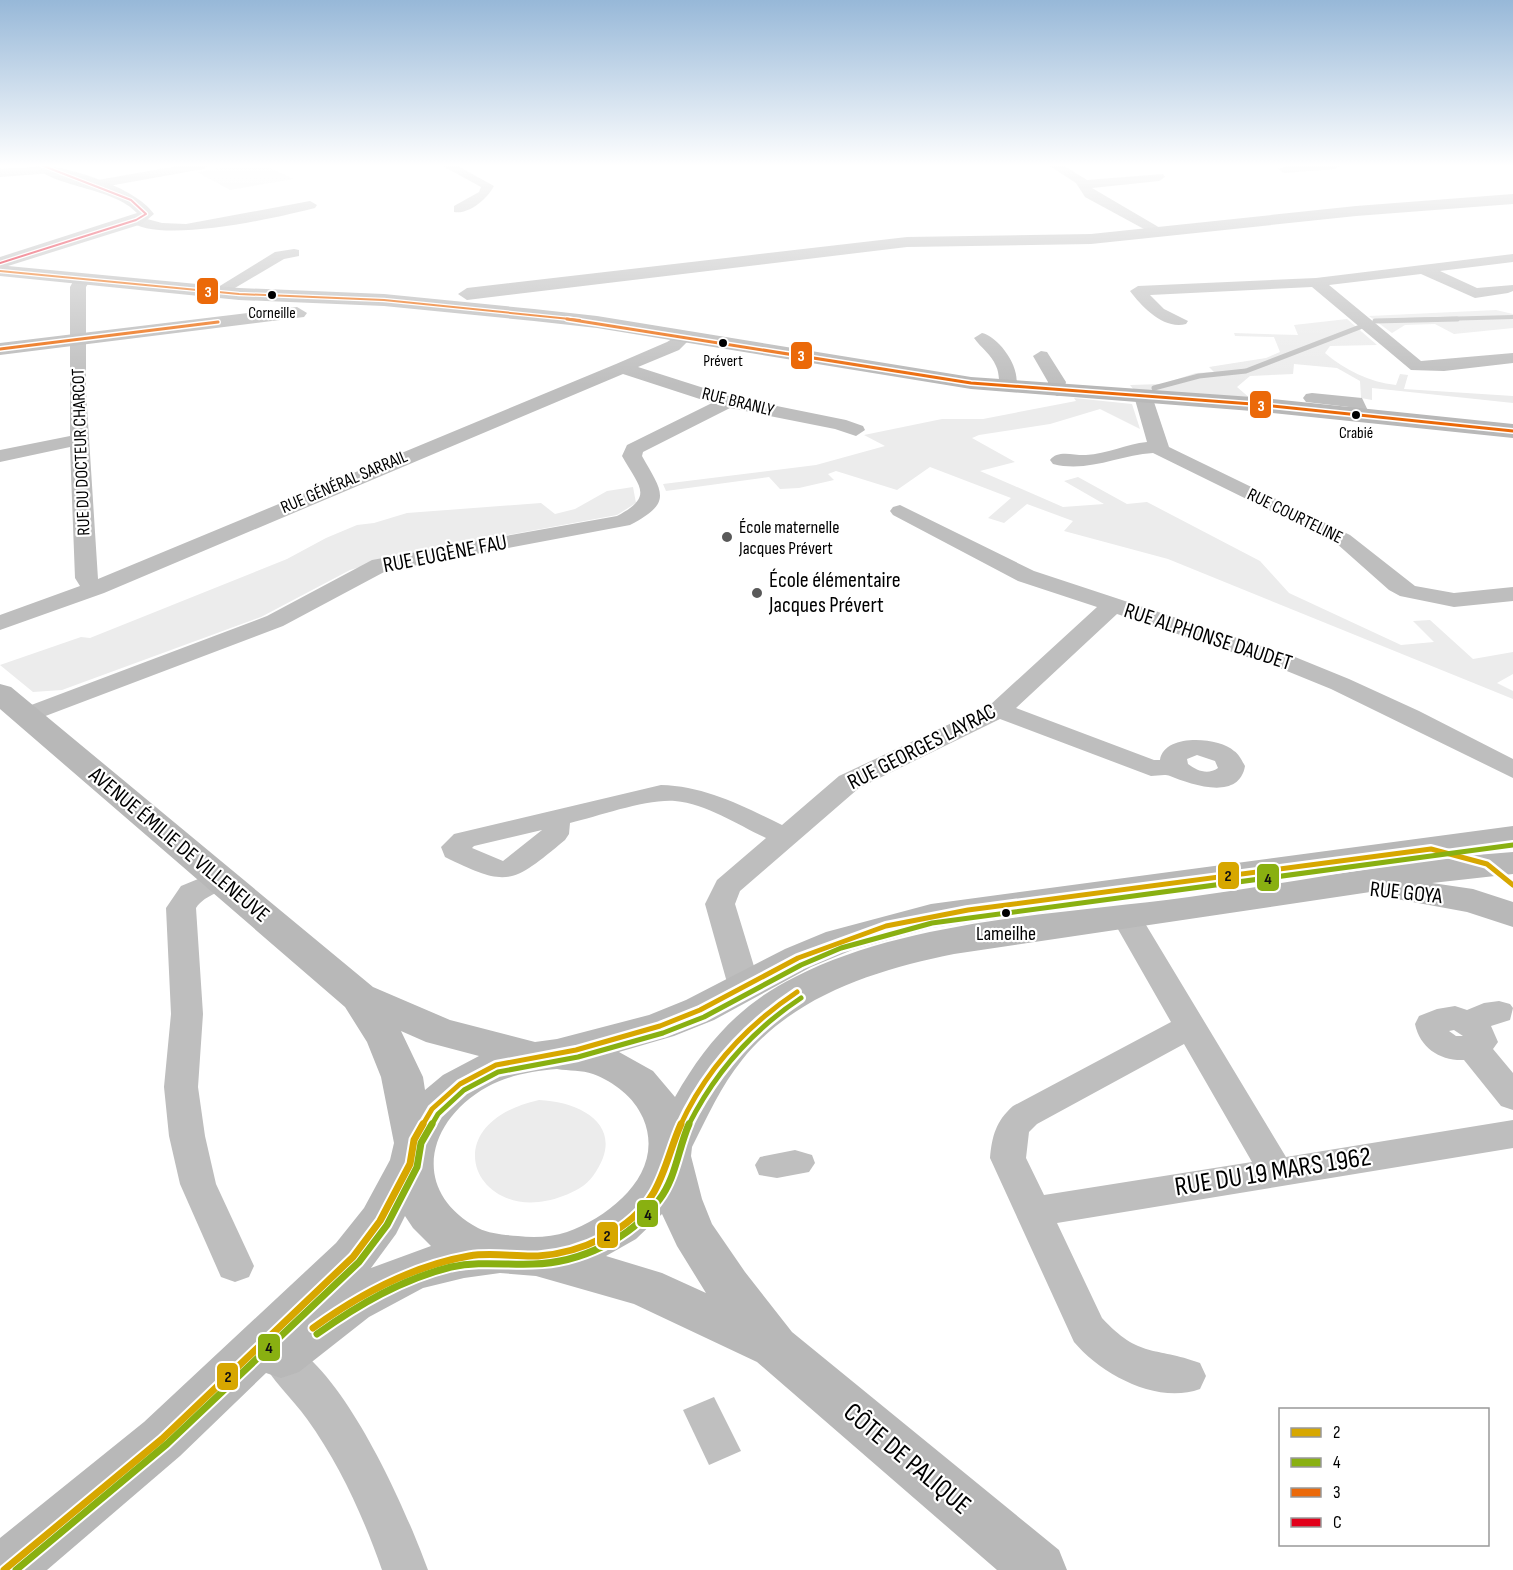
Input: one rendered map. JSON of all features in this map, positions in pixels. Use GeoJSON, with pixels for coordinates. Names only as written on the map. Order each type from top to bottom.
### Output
{"type":"FeatureCollection","features":[{"type":"Feature","properties":{"kind":"street"},"geometry":{"type":"LineString","coordinates":[[0,263],[78,238]]}},
{"type":"Feature","properties":{"kind":"street"},"geometry":{"type":"LineString","coordinates":[[431,304],[460,294],[907,242],[1090,238]]}},
{"type":"Feature","properties":{"kind":"street"},"geometry":{"type":"LineString","coordinates":[[218,292],[280,255],[294,253]]}},
{"type":"Feature","properties":{"kind":"street"},"geometry":{"type":"LineString","coordinates":[[1180,321],[1158,312],[1138,291],[1316,282],[1513,258]]}},
{"type":"Feature","properties":{"kind":"street"},"geometry":{"type":"LineString","coordinates":[[1423,269],[1475,292],[1508,288]]}},
{"type":"Feature","properties":{"kind":"street"},"geometry":{"type":"LineString","coordinates":[[0,271],[218,292],[431,304],[566,318],[927,377],[1008,387],[1143,396],[1513,431]]}},
{"type":"Feature","properties":{"kind":"street","name":"RUE DU DOCTEUR CHARCOT"},"geometry":{"type":"LineString","coordinates":[[84,279],[80,281],[78,287],[77,340],[86,578],[88,584],[96,588]]}},
{"type":"Feature","properties":{"kind":"street"},"geometry":{"type":"LineString","coordinates":[[1316,282],[1417,366],[1444,366],[1513,358]]}},
{"type":"Feature","properties":{"kind":"street"},"geometry":{"type":"LineString","coordinates":[[1418,286],[1450,282]]}},
{"type":"Feature","properties":{"kind":"street"},"geometry":{"type":"LineString","coordinates":[[1334,296],[1354,294]]}},
{"type":"Feature","properties":{"kind":"street"},"geometry":{"type":"LineString","coordinates":[[0,349],[314,310],[344,298]]}},
{"type":"Feature","properties":{"kind":"street","name":"RUE GÉNÉRAL SARRAIL"},"geometry":{"type":"LineString","coordinates":[[0,623],[96,588],[622,368],[672,346],[685,336]]}},
{"type":"Feature","properties":{"kind":"street"},"geometry":{"type":"LineString","coordinates":[[982,338],[994,349],[1007,371],[1008,387]]}},
{"type":"Feature","properties":{"kind":"street"},"geometry":{"type":"LineString","coordinates":[[1041,357],[1057,382],[1057,390]]}},
{"type":"Feature","properties":{"kind":"street","name":"RUE BRANLY"},"geometry":{"type":"LineString","coordinates":[[622,368],[728,402],[840,424],[856,430]]}},
{"type":"Feature","properties":{"kind":"street"},"geometry":{"type":"LineString","coordinates":[[1060,460],[1089,461],[1129,449],[1158,447],[1143,396]]}},
{"type":"Feature","properties":{"kind":"street"},"geometry":{"type":"LineString","coordinates":[[1311,398],[1356,402],[1361,415]]}},
{"type":"Feature","properties":{"kind":"street","name":"RUE EUGÈNE FAU"},"geometry":{"type":"LineString","coordinates":[[27,715],[267,625],[319,600],[326,593],[367,570],[396,561],[611,525],[633,517],[648,506],[652,495],[632,456],[634,449],[728,402]]}},
{"type":"Feature","properties":{"kind":"street"},"geometry":{"type":"LineString","coordinates":[[0,456],[81,438]]}},
{"type":"Feature","properties":{"kind":"street","name":"RUE COURTELINE"},"geometry":{"type":"LineString","coordinates":[[1158,447],[1168,455],[1343,539],[1396,585],[1408,591],[1454,600],[1513,594]]}},
{"type":"Feature","properties":{"kind":"street","name":"RUE ALPHONSE DAUDET"},"geometry":{"type":"LineString","coordinates":[[900,511],[1018,573],[1286,662],[1410,716],[1513,769]]}},
{"type":"Feature","properties":{"kind":"street","name":"RUE GEORGES LAYRAC"},"geometry":{"type":"LineString","coordinates":[[744,987],[722,913],[722,895],[727,887],[849,782],[999,710],[1112,606]]}},
{"type":"Feature","properties":{"kind":"street","name":"AVENUE ÉMILIE DE VILLENEUVE"},"geometry":{"type":"LineString","coordinates":[[0,693],[359,997],[440,1032],[546,1055]]}},
{"type":"Feature","properties":{"kind":"street"},"geometry":{"type":"LineString","coordinates":[[999,710],[1151,768],[1175,767]]}},
{"type":"Feature","properties":{"kind":"street"},"geometry":{"type":"LineString","coordinates":[[554,819],[661,793],[678,792],[694,796],[784,837]]}},
{"type":"Feature","properties":{"kind":"street"},"geometry":{"type":"LineString","coordinates":[[162,1439],[280,1357],[331,1313],[381,1287],[425,1268],[470,1256],[523,1256],[576,1249],[611,1233],[640,1212],[660,1185],[670,1151],[699,1091],[730,1044],[762,1014],[803,989],[870,962],[942,943],[1487,869],[1513,837]]}},
{"type":"Feature","properties":{"kind":"street"},"geometry":{"type":"LineString","coordinates":[[4,1570],[162,1439],[353,1257],[380,1221],[432,1109],[460,1084],[496,1065],[546,1055],[660,1026],[700,1010],[798,958],[839,941],[931,916],[1487,869]]}},
{"type":"Feature","properties":{"kind":"street","name":"RUE GOYA"},"geometry":{"type":"LineString","coordinates":[[1338,889],[1408,890],[1473,902],[1487,869]]}},
{"type":"Feature","properties":{"kind":"street"},"geometry":{"type":"LineString","coordinates":[[220,879],[191,893],[181,908],[187,1014],[181,1087],[187,1136],[198,1184],[235,1266]]}},
{"type":"Feature","properties":{"kind":"street"},"geometry":{"type":"LineString","coordinates":[[1126,917],[1276,1171]]}},
{"type":"Feature","properties":{"kind":"street","name":"AVENUE ÉMILIE DE VILLENEUVE"},"geometry":{"type":"LineString","coordinates":[[359,997],[386,1041],[402,1077],[412,1152],[413,1190],[426,1214],[447,1233],[475,1248],[523,1256]]}},
{"type":"Feature","properties":{"kind":"street"},"geometry":{"type":"LineString","coordinates":[[1185,1376],[1151,1371],[1119,1360],[1101,1346],[1088,1330],[1008,1158],[1007,1147],[1014,1125],[1025,1115],[1190,1026]]}},
{"type":"Feature","properties":{"kind":"street"},"geometry":{"type":"LineString","coordinates":[[1481,1027],[1513,1097]]}},
{"type":"Feature","properties":{"kind":"street","name":"CÔTE DE PALIQUE"},"geometry":{"type":"LineString","coordinates":[[546,1055],[593,1059],[625,1071],[650,1091],[666,1116],[670,1151],[680,1199],[693,1233],[728,1286],[775,1347],[1039,1570]]}},
{"type":"Feature","properties":{"kind":"street","name":"RUE DU 19 MARS 1962"},"geometry":{"type":"LineString","coordinates":[[1033,1212],[1513,1134]]}},
{"type":"Feature","properties":{"kind":"street","name":"CÔTE DE PALIQUE"},"geometry":{"type":"LineString","coordinates":[[523,1256],[645,1287],[775,1347]]}},
{"type":"Feature","properties":{"kind":"street"},"geometry":{"type":"LineString","coordinates":[[280,1357],[306,1384],[333,1420],[382,1509],[405,1570]]}},
{"type":"Feature","properties":{"kind":"shaded area"},"geometry":{"type":"Polygon","coordinates":[[[1496,310],[1513,314],[1513,328],[1454,334],[1435,324],[1405,325],[1392,333],[1369,316],[1496,310]]]}},
{"type":"Feature","properties":{"kind":"shaded area"},"geometry":{"type":"Polygon","coordinates":[[[1347,319],[1377,345],[1330,346],[1325,353],[1358,374],[1396,385],[1400,374],[1408,375],[1404,389],[1513,396],[1513,403],[1372,388],[1372,400],[1361,398],[1360,381],[1337,368],[1294,364],[1293,374],[1250,376],[1237,387],[1251,399],[1134,390],[1130,385],[1162,384],[1196,373],[1214,372],[1209,367],[1266,358],[1280,352],[1274,337],[1235,336],[1234,333],[1298,335],[1294,325],[1347,319]]]}},
{"type":"Feature","properties":{"kind":"shaded area"},"geometry":{"type":"Polygon","coordinates":[[[1074,398],[1132,404],[1140,429],[1100,409],[1050,424],[979,435],[972,438],[1015,462],[980,471],[1063,507],[1104,504],[1064,481],[1078,477],[1127,504],[1147,502],[1260,561],[1289,593],[1401,645],[1434,642],[1413,621],[1430,620],[1473,659],[1513,652],[1513,674],[1497,683],[1513,691],[1513,699],[1168,559],[1064,531],[1073,521],[1027,504],[1004,523],[988,518],[1011,498],[930,467],[897,490],[836,471],[828,474],[834,480],[799,488],[780,489],[769,477],[666,491],[663,484],[816,465],[885,446],[864,435],[942,419],[983,419],[1076,401],[1074,398]]]}},
{"type":"Feature","properties":{"kind":"shaded area"},"geometry":{"type":"Polygon","coordinates":[[[633,487],[636,503],[617,515],[400,555],[350,570],[261,617],[62,690],[33,692],[0,665],[81,637],[90,638],[287,559],[326,538],[357,525],[374,523],[407,513],[541,503],[555,514],[575,509],[607,491],[633,487]]]}},
{"type":"Feature","properties":{"kind":"shaded area"},"geometry":{"type":"Polygon","coordinates":[[[539,1100],[571,1106],[585,1112],[596,1121],[603,1131],[606,1144],[603,1159],[590,1180],[563,1196],[533,1202],[508,1198],[489,1187],[478,1170],[475,1150],[484,1130],[505,1113],[539,1100]]]}},
{"type":"Feature","properties":{"kind":"shaded area"},"geometry":{"type":"Polygon","coordinates":[[[795,1150],[812,1155],[815,1163],[809,1172],[777,1178],[759,1175],[755,1165],[760,1157],[795,1150]]]}},
{"type":"Feature","properties":{"kind":"shaded area"},"geometry":{"type":"Polygon","coordinates":[[[714,1397],[741,1451],[709,1465],[683,1410],[714,1397]]]}},
{"type":"Feature","properties":{"kind":"waterway"},"geometry":{"type":"LineString","coordinates":[[1405,320],[1513,317]]}},
{"type":"Feature","properties":{"kind":"waterway"},"geometry":{"type":"LineString","coordinates":[[1375,321],[1457,319]]}},
{"type":"Feature","properties":{"kind":"waterway"},"geometry":{"type":"LineString","coordinates":[[1154,388],[1199,376],[1246,371],[1360,327]]}},
{"type":"Feature","properties":{"kind":"transit line","name":"C"},"geometry":{"type":"LineString","coordinates":[[0,263],[78,238]]}},
{"type":"Feature","properties":{"kind":"transit line","name":"3"},"geometry":{"type":"LineString","coordinates":[[0,271],[239,294],[384,300],[534,315],[597,322],[971,383],[1252,404],[1513,431]]}},
{"type":"Feature","properties":{"kind":"transit line","name":"3"},"geometry":{"type":"LineString","coordinates":[[0,349],[218,322]]}},
{"type":"Feature","properties":{"kind":"transit line","name":"4"},"geometry":{"type":"LineString","coordinates":[[16,1570],[167,1444],[359,1262],[387,1225],[417,1167],[421,1143],[438,1114],[464,1090],[498,1072],[578,1057],[663,1033],[704,1017],[801,965],[841,948],[932,923],[1513,845]]}},
{"type":"Feature","properties":{"kind":"transit line","name":"2"},"geometry":{"type":"LineString","coordinates":[[4,1570],[162,1439],[353,1257],[380,1221],[410,1164],[414,1140],[432,1109],[460,1084],[496,1065],[576,1050],[660,1026],[700,1010],[798,958],[886,926],[968,910],[1431,849],[1487,864],[1513,885]]}},
{"type":"Feature","properties":{"kind":"transit line","name":"2"},"geometry":{"type":"LineString","coordinates":[[313,1328],[367,1293],[406,1274],[427,1267],[476,1255],[535,1256],[570,1251],[593,1243],[614,1231],[644,1206],[653,1194],[681,1123],[715,1065],[744,1033],[797,992]]}},
{"type":"Feature","properties":{"kind":"transit line","name":"4"},"geometry":{"type":"LineString","coordinates":[[317,1334],[372,1299],[431,1273],[473,1263],[548,1263],[573,1258],[608,1244],[647,1215],[664,1194],[688,1125],[721,1070],[765,1023],[801,998]]}},
{"type":"Feature","properties":{"kind":"place","name":"Corneille"},"geometry":{"type":"Point","coordinates":[272,295]}},
{"type":"Feature","properties":{"kind":"place","name":"Prévert"},"geometry":{"type":"Point","coordinates":[723,343]}},
{"type":"Feature","properties":{"kind":"place","name":"Crabié"},"geometry":{"type":"Point","coordinates":[1356,415]}},
{"type":"Feature","properties":{"kind":"place","name":"École maternelle Jacques Prévert"},"geometry":{"type":"Point","coordinates":[727,537]}},
{"type":"Feature","properties":{"kind":"place","name":"École élémentaire Jacques Prévert"},"geometry":{"type":"Point","coordinates":[757,593]}},
{"type":"Feature","properties":{"kind":"place","name":"Lameilhe"},"geometry":{"type":"Point","coordinates":[1006,913]}}]}
